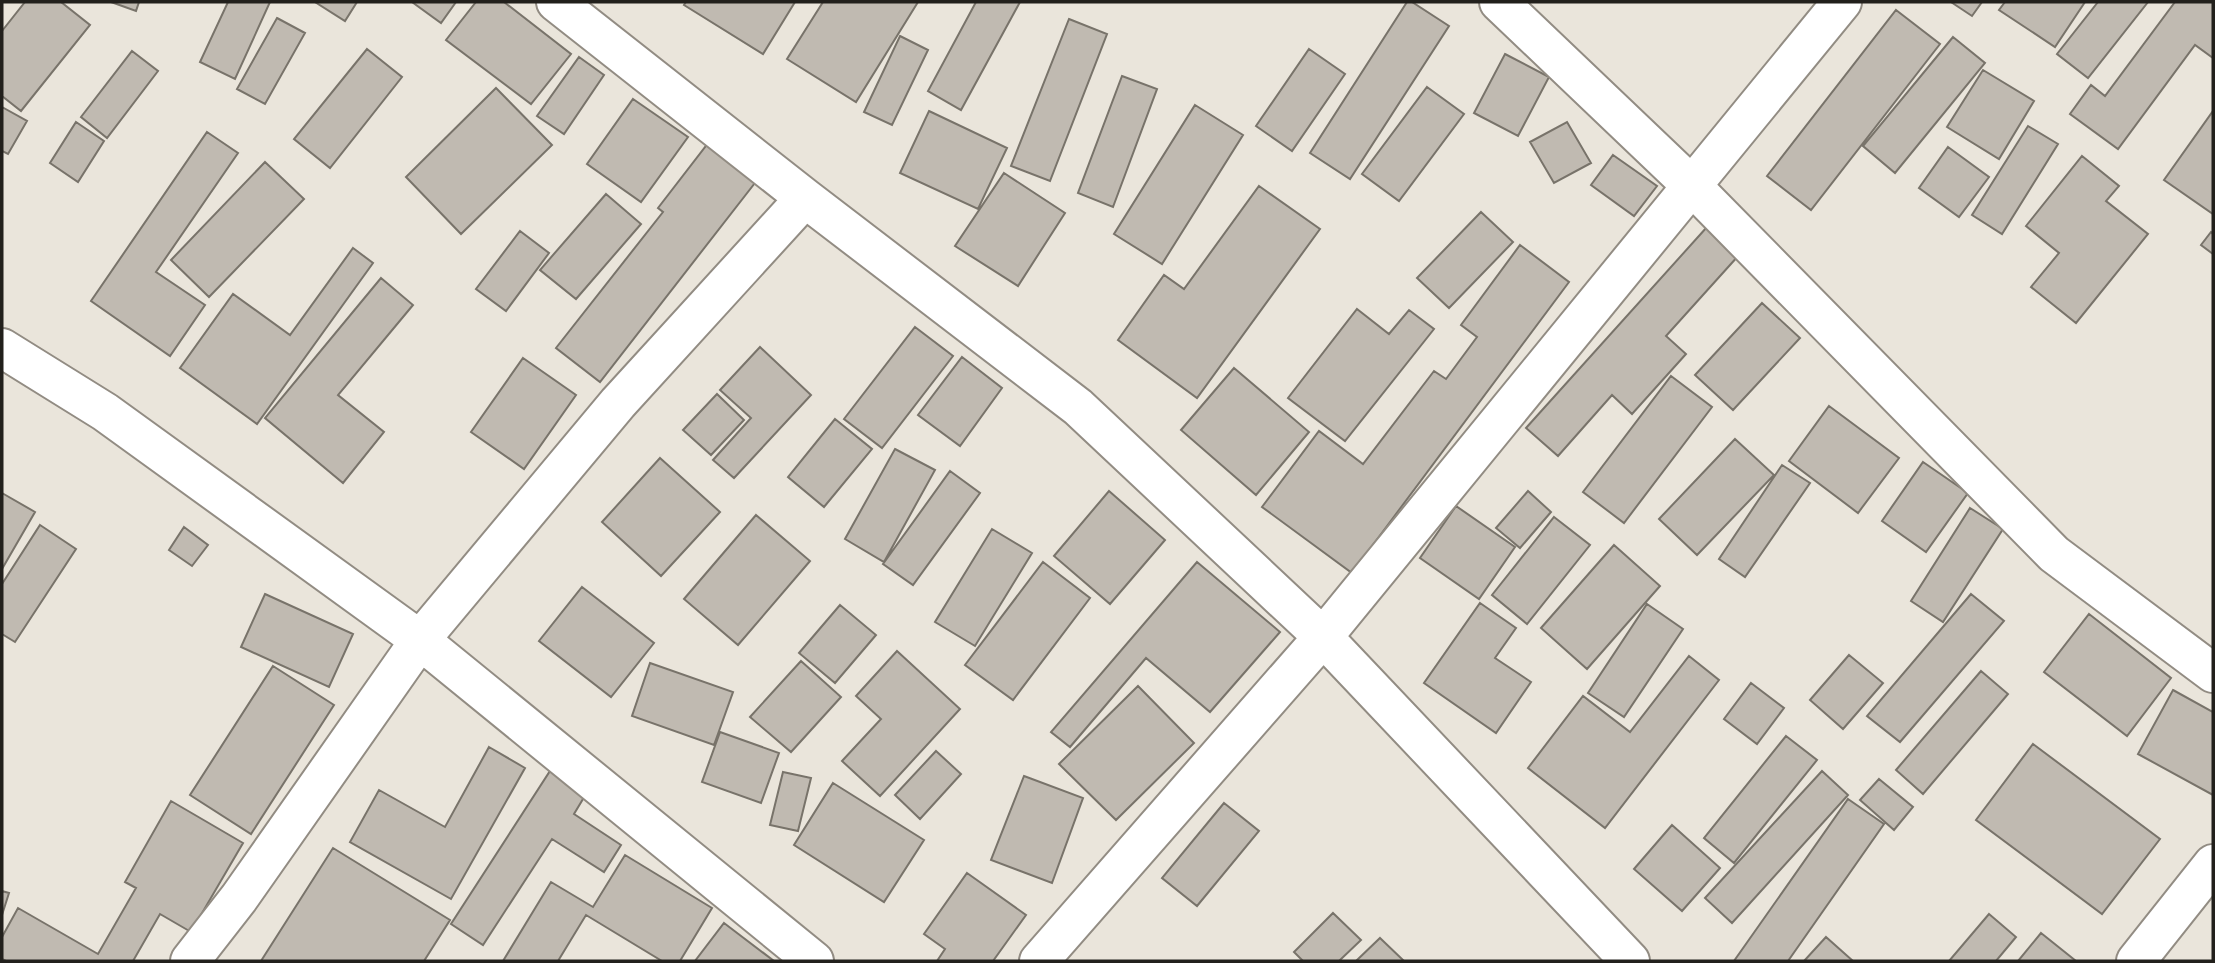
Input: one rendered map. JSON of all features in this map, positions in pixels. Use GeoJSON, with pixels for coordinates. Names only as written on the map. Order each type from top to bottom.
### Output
{"type":"FeatureCollection","features":[{"type":"Feature","properties":{"kind":"street"},"geometry":{"type":"LineString","coordinates":[[556,2],[805,198],[1078,407],[1323,637],[1630,961]]}},
{"type":"Feature","properties":{"kind":"street"},"geometry":{"type":"LineString","coordinates":[[1499,2],[1692,186],[2054,554],[2213,673]]}},
{"type":"Feature","properties":{"kind":"street"},"geometry":{"type":"LineString","coordinates":[[1039,961],[1323,637],[1842,2]]}},
{"type":"Feature","properties":{"kind":"street"},"geometry":{"type":"LineString","coordinates":[[190,961],[247,887],[420,640],[618,403],[805,198]]}},
{"type":"Feature","properties":{"kind":"street"},"geometry":{"type":"LineString","coordinates":[[2,348],[105,412],[420,640],[814,961]]}},
{"type":"Feature","properties":{"kind":"street"},"geometry":{"type":"LineString","coordinates":[[2136,961],[2213,864]]}},
{"type":"Feature","properties":{"kind":"building"},"geometry":{"type":"Polygon","coordinates":[[[25,2],[61,2],[90,25],[21,111],[2,96],[2,31],[25,2]]]}},
{"type":"Feature","properties":{"kind":"building"},"geometry":{"type":"Polygon","coordinates":[[[111,2],[139,2],[136,11],[111,2]]]}},
{"type":"Feature","properties":{"kind":"building"},"geometry":{"type":"Polygon","coordinates":[[[228,2],[270,2],[235,79],[200,62],[228,2]]]}},
{"type":"Feature","properties":{"kind":"building"},"geometry":{"type":"Polygon","coordinates":[[[315,2],[357,2],[345,21],[315,2]]]}},
{"type":"Feature","properties":{"kind":"building"},"geometry":{"type":"Polygon","coordinates":[[[412,2],[456,2],[441,23],[412,2]]]}},
{"type":"Feature","properties":{"kind":"building"},"geometry":{"type":"Polygon","coordinates":[[[476,2],[504,2],[571,54],[531,104],[446,40],[476,2]]]}},
{"type":"Feature","properties":{"kind":"building"},"geometry":{"type":"Polygon","coordinates":[[[686,2],[795,2],[763,54],[684,5],[686,2]]]}},
{"type":"Feature","properties":{"kind":"building"},"geometry":{"type":"Polygon","coordinates":[[[823,2],[918,2],[856,102],[787,59],[823,2]]]}},
{"type":"Feature","properties":{"kind":"building"},"geometry":{"type":"Polygon","coordinates":[[[976,2],[1020,2],[961,110],[928,91],[976,2]]]}},
{"type":"Feature","properties":{"kind":"building"},"geometry":{"type":"Polygon","coordinates":[[[1407,2],[1412,2],[1449,26],[1350,179],[1310,153],[1407,2]]]}},
{"type":"Feature","properties":{"kind":"building"},"geometry":{"type":"Polygon","coordinates":[[[1951,2],[1982,2],[1972,16],[1951,2]]]}},
{"type":"Feature","properties":{"kind":"building"},"geometry":{"type":"Polygon","coordinates":[[[2005,2],[2085,2],[2055,47],[1999,10],[2005,2]]]}},
{"type":"Feature","properties":{"kind":"building"},"geometry":{"type":"Polygon","coordinates":[[[2098,2],[2148,2],[2088,78],[2057,54],[2098,2]]]}},
{"type":"Feature","properties":{"kind":"building"},"geometry":{"type":"Polygon","coordinates":[[[2175,2],[2213,2],[2213,58],[2195,45],[2118,149],[2070,114],[2091,85],[2105,96],[2175,2]]]}},
{"type":"Feature","properties":{"kind":"building"},"geometry":{"type":"Polygon","coordinates":[[[1896,10],[1940,44],[1811,210],[1767,176],[1896,10]]]}},
{"type":"Feature","properties":{"kind":"building"},"geometry":{"type":"Polygon","coordinates":[[[277,18],[305,33],[265,104],[237,89],[277,18]]]}},
{"type":"Feature","properties":{"kind":"building"},"geometry":{"type":"Polygon","coordinates":[[[1069,19],[1107,34],[1050,181],[1011,166],[1069,19]]]}},
{"type":"Feature","properties":{"kind":"building"},"geometry":{"type":"Polygon","coordinates":[[[900,36],[928,50],[892,125],[864,112],[900,36]]]}},
{"type":"Feature","properties":{"kind":"building"},"geometry":{"type":"Polygon","coordinates":[[[1953,37],[1985,63],[1895,173],[1863,146],[1953,37]]]}},
{"type":"Feature","properties":{"kind":"building"},"geometry":{"type":"Polygon","coordinates":[[[367,49],[402,77],[330,168],[294,139],[367,49]]]}},
{"type":"Feature","properties":{"kind":"building"},"geometry":{"type":"Polygon","coordinates":[[[1309,49],[1345,74],[1292,151],[1256,126],[1309,49]]]}},
{"type":"Feature","properties":{"kind":"building"},"geometry":{"type":"Polygon","coordinates":[[[132,51],[158,71],[107,138],[81,117],[132,51]]]}},
{"type":"Feature","properties":{"kind":"building"},"geometry":{"type":"Polygon","coordinates":[[[1505,54],[1549,77],[1518,136],[1474,113],[1505,54]]]}},
{"type":"Feature","properties":{"kind":"building"},"geometry":{"type":"Polygon","coordinates":[[[579,57],[604,75],[564,134],[537,116],[579,57]]]}},
{"type":"Feature","properties":{"kind":"building"},"geometry":{"type":"Polygon","coordinates":[[[1983,70],[2034,101],[1999,159],[1947,127],[1983,70]]]}},
{"type":"Feature","properties":{"kind":"building"},"geometry":{"type":"Polygon","coordinates":[[[1122,76],[1157,89],[1113,207],[1078,193],[1122,76]]]}},
{"type":"Feature","properties":{"kind":"building"},"geometry":{"type":"Polygon","coordinates":[[[1427,87],[1464,114],[1399,201],[1362,174],[1427,87]]]}},
{"type":"Feature","properties":{"kind":"building"},"geometry":{"type":"Polygon","coordinates":[[[496,88],[552,145],[461,234],[406,177],[496,88]]]}},
{"type":"Feature","properties":{"kind":"building"},"geometry":{"type":"Polygon","coordinates":[[[633,99],[688,137],[641,202],[587,164],[633,99]]]}},
{"type":"Feature","properties":{"kind":"building"},"geometry":{"type":"Polygon","coordinates":[[[1195,105],[1243,135],[1162,264],[1114,234],[1195,105]]]}},
{"type":"Feature","properties":{"kind":"building"},"geometry":{"type":"Polygon","coordinates":[[[2,107],[27,121],[8,154],[2,151],[2,107]]]}},
{"type":"Feature","properties":{"kind":"building"},"geometry":{"type":"Polygon","coordinates":[[[929,111],[1007,148],[978,209],[900,173],[929,111]]]}},
{"type":"Feature","properties":{"kind":"building"},"geometry":{"type":"Polygon","coordinates":[[[2213,111],[2213,214],[2164,180],[2213,111]]]}},
{"type":"Feature","properties":{"kind":"building"},"geometry":{"type":"Polygon","coordinates":[[[76,122],[104,141],[78,182],[50,163],[76,122]]]}},
{"type":"Feature","properties":{"kind":"building"},"geometry":{"type":"Polygon","coordinates":[[[1567,122],[1591,163],[1554,183],[1530,142],[1567,122]]]}},
{"type":"Feature","properties":{"kind":"building"},"geometry":{"type":"Polygon","coordinates":[[[2028,126],[2058,144],[2002,234],[1972,215],[2028,126]]]}},
{"type":"Feature","properties":{"kind":"building"},"geometry":{"type":"Polygon","coordinates":[[[207,132],[238,153],[156,272],[205,305],[170,356],[91,301],[207,132]]]}},
{"type":"Feature","properties":{"kind":"building"},"geometry":{"type":"Polygon","coordinates":[[[709,142],[758,179],[600,382],[556,348],[663,212],[658,208],[709,142]]]}},
{"type":"Feature","properties":{"kind":"building"},"geometry":{"type":"Polygon","coordinates":[[[1948,147],[1989,177],[1959,217],[1919,188],[1948,147]]]}},
{"type":"Feature","properties":{"kind":"building"},"geometry":{"type":"Polygon","coordinates":[[[1613,155],[1657,186],[1634,216],[1591,185],[1613,155]]]}},
{"type":"Feature","properties":{"kind":"building"},"geometry":{"type":"Polygon","coordinates":[[[2082,156],[2119,186],[2106,201],[2148,234],[2076,323],[2031,287],[2059,253],[2026,226],[2082,156]]]}},
{"type":"Feature","properties":{"kind":"building"},"geometry":{"type":"Polygon","coordinates":[[[265,162],[304,199],[209,297],[171,260],[265,162]]]}},
{"type":"Feature","properties":{"kind":"building"},"geometry":{"type":"Polygon","coordinates":[[[1004,173],[1065,213],[1018,286],[955,246],[1004,173]]]}},
{"type":"Feature","properties":{"kind":"building"},"geometry":{"type":"Polygon","coordinates":[[[1259,186],[1320,229],[1197,398],[1118,340],[1164,275],[1184,289],[1259,186]]]}},
{"type":"Feature","properties":{"kind":"building"},"geometry":{"type":"Polygon","coordinates":[[[606,194],[641,224],[576,299],[540,270],[606,194]]]}},
{"type":"Feature","properties":{"kind":"building"},"geometry":{"type":"Polygon","coordinates":[[[1481,212],[1513,242],[1449,308],[1417,278],[1481,212]]]}},
{"type":"Feature","properties":{"kind":"building"},"geometry":{"type":"Polygon","coordinates":[[[1707,227],[1739,255],[1666,336],[1686,354],[1632,414],[1612,395],[1558,456],[1526,428],[1707,227]]]}},
{"type":"Feature","properties":{"kind":"building"},"geometry":{"type":"Polygon","coordinates":[[[520,231],[549,253],[506,311],[476,289],[520,231]]]}},
{"type":"Feature","properties":{"kind":"building"},"geometry":{"type":"Polygon","coordinates":[[[2211,232],[2213,234],[2213,254],[2201,245],[2211,232]]]}},
{"type":"Feature","properties":{"kind":"building"},"geometry":{"type":"Polygon","coordinates":[[[1520,245],[1569,282],[1352,573],[1262,507],[1319,431],[1363,464],[1434,371],[1446,379],[1477,337],[1461,325],[1520,245]]]}},
{"type":"Feature","properties":{"kind":"building"},"geometry":{"type":"Polygon","coordinates":[[[353,248],[373,263],[257,424],[180,368],[233,294],[290,335],[353,248]]]}},
{"type":"Feature","properties":{"kind":"building"},"geometry":{"type":"Polygon","coordinates":[[[381,278],[413,305],[338,395],[384,432],[343,483],[265,418],[381,278]]]}},
{"type":"Feature","properties":{"kind":"building"},"geometry":{"type":"Polygon","coordinates":[[[1762,303],[1800,338],[1733,410],[1695,375],[1762,303]]]}},
{"type":"Feature","properties":{"kind":"building"},"geometry":{"type":"Polygon","coordinates":[[[1357,309],[1389,334],[1409,310],[1434,329],[1345,441],[1288,398],[1357,309]]]}},
{"type":"Feature","properties":{"kind":"building"},"geometry":{"type":"Polygon","coordinates":[[[915,327],[953,356],[882,448],[844,419],[915,327]]]}},
{"type":"Feature","properties":{"kind":"building"},"geometry":{"type":"Polygon","coordinates":[[[760,347],[811,395],[734,478],[713,460],[751,418],[720,390],[760,347]]]}},
{"type":"Feature","properties":{"kind":"building"},"geometry":{"type":"Polygon","coordinates":[[[962,357],[1002,388],[960,446],[918,415],[962,357]]]}},
{"type":"Feature","properties":{"kind":"building"},"geometry":{"type":"Polygon","coordinates":[[[523,358],[576,395],[524,469],[471,432],[523,358]]]}},
{"type":"Feature","properties":{"kind":"building"},"geometry":{"type":"Polygon","coordinates":[[[1234,368],[1309,432],[1256,495],[1181,430],[1234,368]]]}},
{"type":"Feature","properties":{"kind":"building"},"geometry":{"type":"Polygon","coordinates":[[[1671,376],[1712,407],[1624,523],[1583,492],[1671,376]]]}},
{"type":"Feature","properties":{"kind":"building"},"geometry":{"type":"Polygon","coordinates":[[[717,394],[744,420],[711,455],[683,430],[717,394]]]}},
{"type":"Feature","properties":{"kind":"building"},"geometry":{"type":"Polygon","coordinates":[[[1829,406],[1899,458],[1858,513],[1789,461],[1829,406]]]}},
{"type":"Feature","properties":{"kind":"building"},"geometry":{"type":"Polygon","coordinates":[[[835,419],[872,449],[824,507],[788,477],[835,419]]]}},
{"type":"Feature","properties":{"kind":"building"},"geometry":{"type":"Polygon","coordinates":[[[1735,439],[1774,475],[1697,555],[1659,519],[1735,439]]]}},
{"type":"Feature","properties":{"kind":"building"},"geometry":{"type":"Polygon","coordinates":[[[895,449],[935,470],[884,562],[845,539],[895,449]]]}},
{"type":"Feature","properties":{"kind":"building"},"geometry":{"type":"Polygon","coordinates":[[[660,458],[720,512],[661,576],[602,522],[660,458]]]}},
{"type":"Feature","properties":{"kind":"building"},"geometry":{"type":"Polygon","coordinates":[[[1923,462],[1968,493],[1926,552],[1882,521],[1923,462]]]}},
{"type":"Feature","properties":{"kind":"building"},"geometry":{"type":"Polygon","coordinates":[[[1782,465],[1810,483],[1745,577],[1719,559],[1782,465]]]}},
{"type":"Feature","properties":{"kind":"building"},"geometry":{"type":"Polygon","coordinates":[[[950,471],[980,493],[913,585],[883,564],[950,471]]]}},
{"type":"Feature","properties":{"kind":"building"},"geometry":{"type":"Polygon","coordinates":[[[1109,491],[1165,540],[1110,604],[1054,556],[1109,491]]]}},
{"type":"Feature","properties":{"kind":"building"},"geometry":{"type":"Polygon","coordinates":[[[1528,491],[1551,512],[1520,548],[1496,528],[1528,491]]]}},
{"type":"Feature","properties":{"kind":"building"},"geometry":{"type":"Polygon","coordinates":[[[2,493],[35,512],[2,569],[2,493]]]}},
{"type":"Feature","properties":{"kind":"building"},"geometry":{"type":"Polygon","coordinates":[[[1456,506],[1515,547],[1479,599],[1420,558],[1456,506]]]}},
{"type":"Feature","properties":{"kind":"building"},"geometry":{"type":"Polygon","coordinates":[[[1970,508],[2003,529],[1943,622],[1911,601],[1970,508]]]}},
{"type":"Feature","properties":{"kind":"building"},"geometry":{"type":"Polygon","coordinates":[[[756,515],[810,561],[738,645],[684,599],[756,515]]]}},
{"type":"Feature","properties":{"kind":"building"},"geometry":{"type":"Polygon","coordinates":[[[1554,517],[1590,545],[1527,624],[1492,595],[1554,517]]]}},
{"type":"Feature","properties":{"kind":"building"},"geometry":{"type":"Polygon","coordinates":[[[40,525],[76,549],[15,642],[2,634],[2,584],[40,525]]]}},
{"type":"Feature","properties":{"kind":"building"},"geometry":{"type":"Polygon","coordinates":[[[184,527],[208,545],[192,566],[169,550],[184,527]]]}},
{"type":"Feature","properties":{"kind":"building"},"geometry":{"type":"Polygon","coordinates":[[[992,529],[1032,553],[975,646],[935,622],[992,529]]]}},
{"type":"Feature","properties":{"kind":"building"},"geometry":{"type":"Polygon","coordinates":[[[1614,545],[1660,586],[1587,669],[1541,628],[1614,545]]]}},
{"type":"Feature","properties":{"kind":"building"},"geometry":{"type":"Polygon","coordinates":[[[1043,562],[1090,598],[1013,700],[965,665],[1043,562]]]}},
{"type":"Feature","properties":{"kind":"building"},"geometry":{"type":"Polygon","coordinates":[[[1197,562],[1280,632],[1210,712],[1146,658],[1070,747],[1051,732],[1197,562]]]}},
{"type":"Feature","properties":{"kind":"building"},"geometry":{"type":"Polygon","coordinates":[[[582,587],[654,643],[611,697],[539,641],[582,587]]]}},
{"type":"Feature","properties":{"kind":"building"},"geometry":{"type":"Polygon","coordinates":[[[265,594],[353,634],[329,687],[241,647],[265,594]]]}},
{"type":"Feature","properties":{"kind":"building"},"geometry":{"type":"Polygon","coordinates":[[[1971,594],[2004,621],[1900,742],[1867,716],[1971,594]]]}},
{"type":"Feature","properties":{"kind":"building"},"geometry":{"type":"Polygon","coordinates":[[[1480,603],[1516,628],[1495,658],[1531,682],[1496,733],[1424,683],[1480,603]]]}},
{"type":"Feature","properties":{"kind":"building"},"geometry":{"type":"Polygon","coordinates":[[[1647,604],[1683,629],[1624,717],[1588,693],[1647,604]]]}},
{"type":"Feature","properties":{"kind":"building"},"geometry":{"type":"Polygon","coordinates":[[[840,605],[876,635],[835,683],[799,653],[840,605]]]}},
{"type":"Feature","properties":{"kind":"building"},"geometry":{"type":"Polygon","coordinates":[[[2089,614],[2171,678],[2127,736],[2044,672],[2089,614]]]}},
{"type":"Feature","properties":{"kind":"building"},"geometry":{"type":"Polygon","coordinates":[[[897,651],[960,709],[880,796],[842,761],[881,719],[856,696],[897,651]]]}},
{"type":"Feature","properties":{"kind":"building"},"geometry":{"type":"Polygon","coordinates":[[[1849,655],[1883,683],[1843,729],[1810,700],[1849,655]]]}},
{"type":"Feature","properties":{"kind":"building"},"geometry":{"type":"Polygon","coordinates":[[[1689,656],[1719,680],[1605,828],[1528,768],[1583,696],[1630,732],[1689,656]]]}},
{"type":"Feature","properties":{"kind":"building"},"geometry":{"type":"Polygon","coordinates":[[[801,661],[841,697],[791,752],[750,717],[801,661]]]}},
{"type":"Feature","properties":{"kind":"building"},"geometry":{"type":"Polygon","coordinates":[[[650,663],[733,692],[714,745],[632,716],[650,663]]]}},
{"type":"Feature","properties":{"kind":"building"},"geometry":{"type":"Polygon","coordinates":[[[273,666],[334,705],[251,834],[190,795],[273,666]]]}},
{"type":"Feature","properties":{"kind":"building"},"geometry":{"type":"Polygon","coordinates":[[[1981,671],[2008,694],[1923,794],[1896,770],[1981,671]]]}},
{"type":"Feature","properties":{"kind":"building"},"geometry":{"type":"Polygon","coordinates":[[[1751,683],[1784,708],[1757,744],[1724,719],[1751,683]]]}},
{"type":"Feature","properties":{"kind":"building"},"geometry":{"type":"Polygon","coordinates":[[[1138,686],[1194,743],[1116,820],[1059,764],[1138,686]]]}},
{"type":"Feature","properties":{"kind":"building"},"geometry":{"type":"Polygon","coordinates":[[[2173,690],[2213,712],[2213,795],[2138,754],[2173,690]]]}},
{"type":"Feature","properties":{"kind":"building"},"geometry":{"type":"Polygon","coordinates":[[[720,732],[779,753],[761,803],[702,782],[720,732]]]}},
{"type":"Feature","properties":{"kind":"building"},"geometry":{"type":"Polygon","coordinates":[[[1786,736],[1817,760],[1734,863],[1704,838],[1786,736]]]}},
{"type":"Feature","properties":{"kind":"building"},"geometry":{"type":"Polygon","coordinates":[[[2033,744],[2160,839],[2102,914],[1976,820],[2033,744]]]}},
{"type":"Feature","properties":{"kind":"building"},"geometry":{"type":"Polygon","coordinates":[[[489,747],[525,768],[451,899],[350,842],[379,790],[445,827],[489,747]]]}},
{"type":"Feature","properties":{"kind":"building"},"geometry":{"type":"Polygon","coordinates":[[[936,751],[961,774],[920,819],[895,795],[936,751]]]}},
{"type":"Feature","properties":{"kind":"building"},"geometry":{"type":"Polygon","coordinates":[[[550,771],[586,794],[574,814],[621,845],[604,872],[552,839],[483,945],[451,924],[550,771]]]}},
{"type":"Feature","properties":{"kind":"building"},"geometry":{"type":"Polygon","coordinates":[[[1822,771],[1848,795],[1732,923],[1705,898],[1822,771]]]}},
{"type":"Feature","properties":{"kind":"building"},"geometry":{"type":"Polygon","coordinates":[[[783,772],[811,778],[798,831],[770,825],[783,772]]]}},
{"type":"Feature","properties":{"kind":"building"},"geometry":{"type":"Polygon","coordinates":[[[1024,776],[1083,798],[1052,883],[991,860],[1024,776]]]}},
{"type":"Feature","properties":{"kind":"building"},"geometry":{"type":"Polygon","coordinates":[[[1879,779],[1913,807],[1894,830],[1860,800],[1879,779]]]}},
{"type":"Feature","properties":{"kind":"building"},"geometry":{"type":"Polygon","coordinates":[[[833,783],[924,840],[884,902],[794,845],[833,783]]]}},
{"type":"Feature","properties":{"kind":"building"},"geometry":{"type":"Polygon","coordinates":[[[1848,799],[1884,824],[1788,961],[1734,961],[1848,799]]]}},
{"type":"Feature","properties":{"kind":"building"},"geometry":{"type":"Polygon","coordinates":[[[171,801],[243,843],[191,932],[160,914],[133,961],[2,959],[2,937],[18,908],[98,954],[136,888],[125,882],[171,801]]]}},
{"type":"Feature","properties":{"kind":"building"},"geometry":{"type":"Polygon","coordinates":[[[1224,803],[1259,831],[1197,906],[1162,878],[1224,803]]]}},
{"type":"Feature","properties":{"kind":"building"},"geometry":{"type":"Polygon","coordinates":[[[1672,825],[1720,868],[1682,911],[1634,869],[1672,825]]]}},
{"type":"Feature","properties":{"kind":"building"},"geometry":{"type":"Polygon","coordinates":[[[333,848],[450,920],[424,961],[261,961],[333,848]]]}},
{"type":"Feature","properties":{"kind":"building"},"geometry":{"type":"Polygon","coordinates":[[[625,855],[712,908],[680,961],[662,961],[586,915],[558,961],[503,961],[551,882],[593,907],[625,855]]]}},
{"type":"Feature","properties":{"kind":"building"},"geometry":{"type":"Polygon","coordinates":[[[967,873],[1026,915],[993,961],[937,961],[945,949],[924,934],[967,873]]]}},
{"type":"Feature","properties":{"kind":"building"},"geometry":{"type":"Polygon","coordinates":[[[2,891],[9,893],[2,915],[2,891]]]}},
{"type":"Feature","properties":{"kind":"building"},"geometry":{"type":"Polygon","coordinates":[[[1333,913],[1361,940],[1339,961],[1303,961],[1294,952],[1333,913]]]}},
{"type":"Feature","properties":{"kind":"building"},"geometry":{"type":"Polygon","coordinates":[[[1989,914],[2016,937],[1996,961],[1949,961],[1989,914]]]}},
{"type":"Feature","properties":{"kind":"building"},"geometry":{"type":"Polygon","coordinates":[[[724,923],[774,961],[695,961],[724,923]]]}},
{"type":"Feature","properties":{"kind":"building"},"geometry":{"type":"Polygon","coordinates":[[[2041,933],[2076,961],[2018,961],[2041,933]]]}},
{"type":"Feature","properties":{"kind":"building"},"geometry":{"type":"Polygon","coordinates":[[[1826,937],[1853,961],[1804,961],[1826,937]]]}},
{"type":"Feature","properties":{"kind":"building"},"geometry":{"type":"Polygon","coordinates":[[[1380,938],[1404,961],[1356,961],[1380,938]]]}}]}
